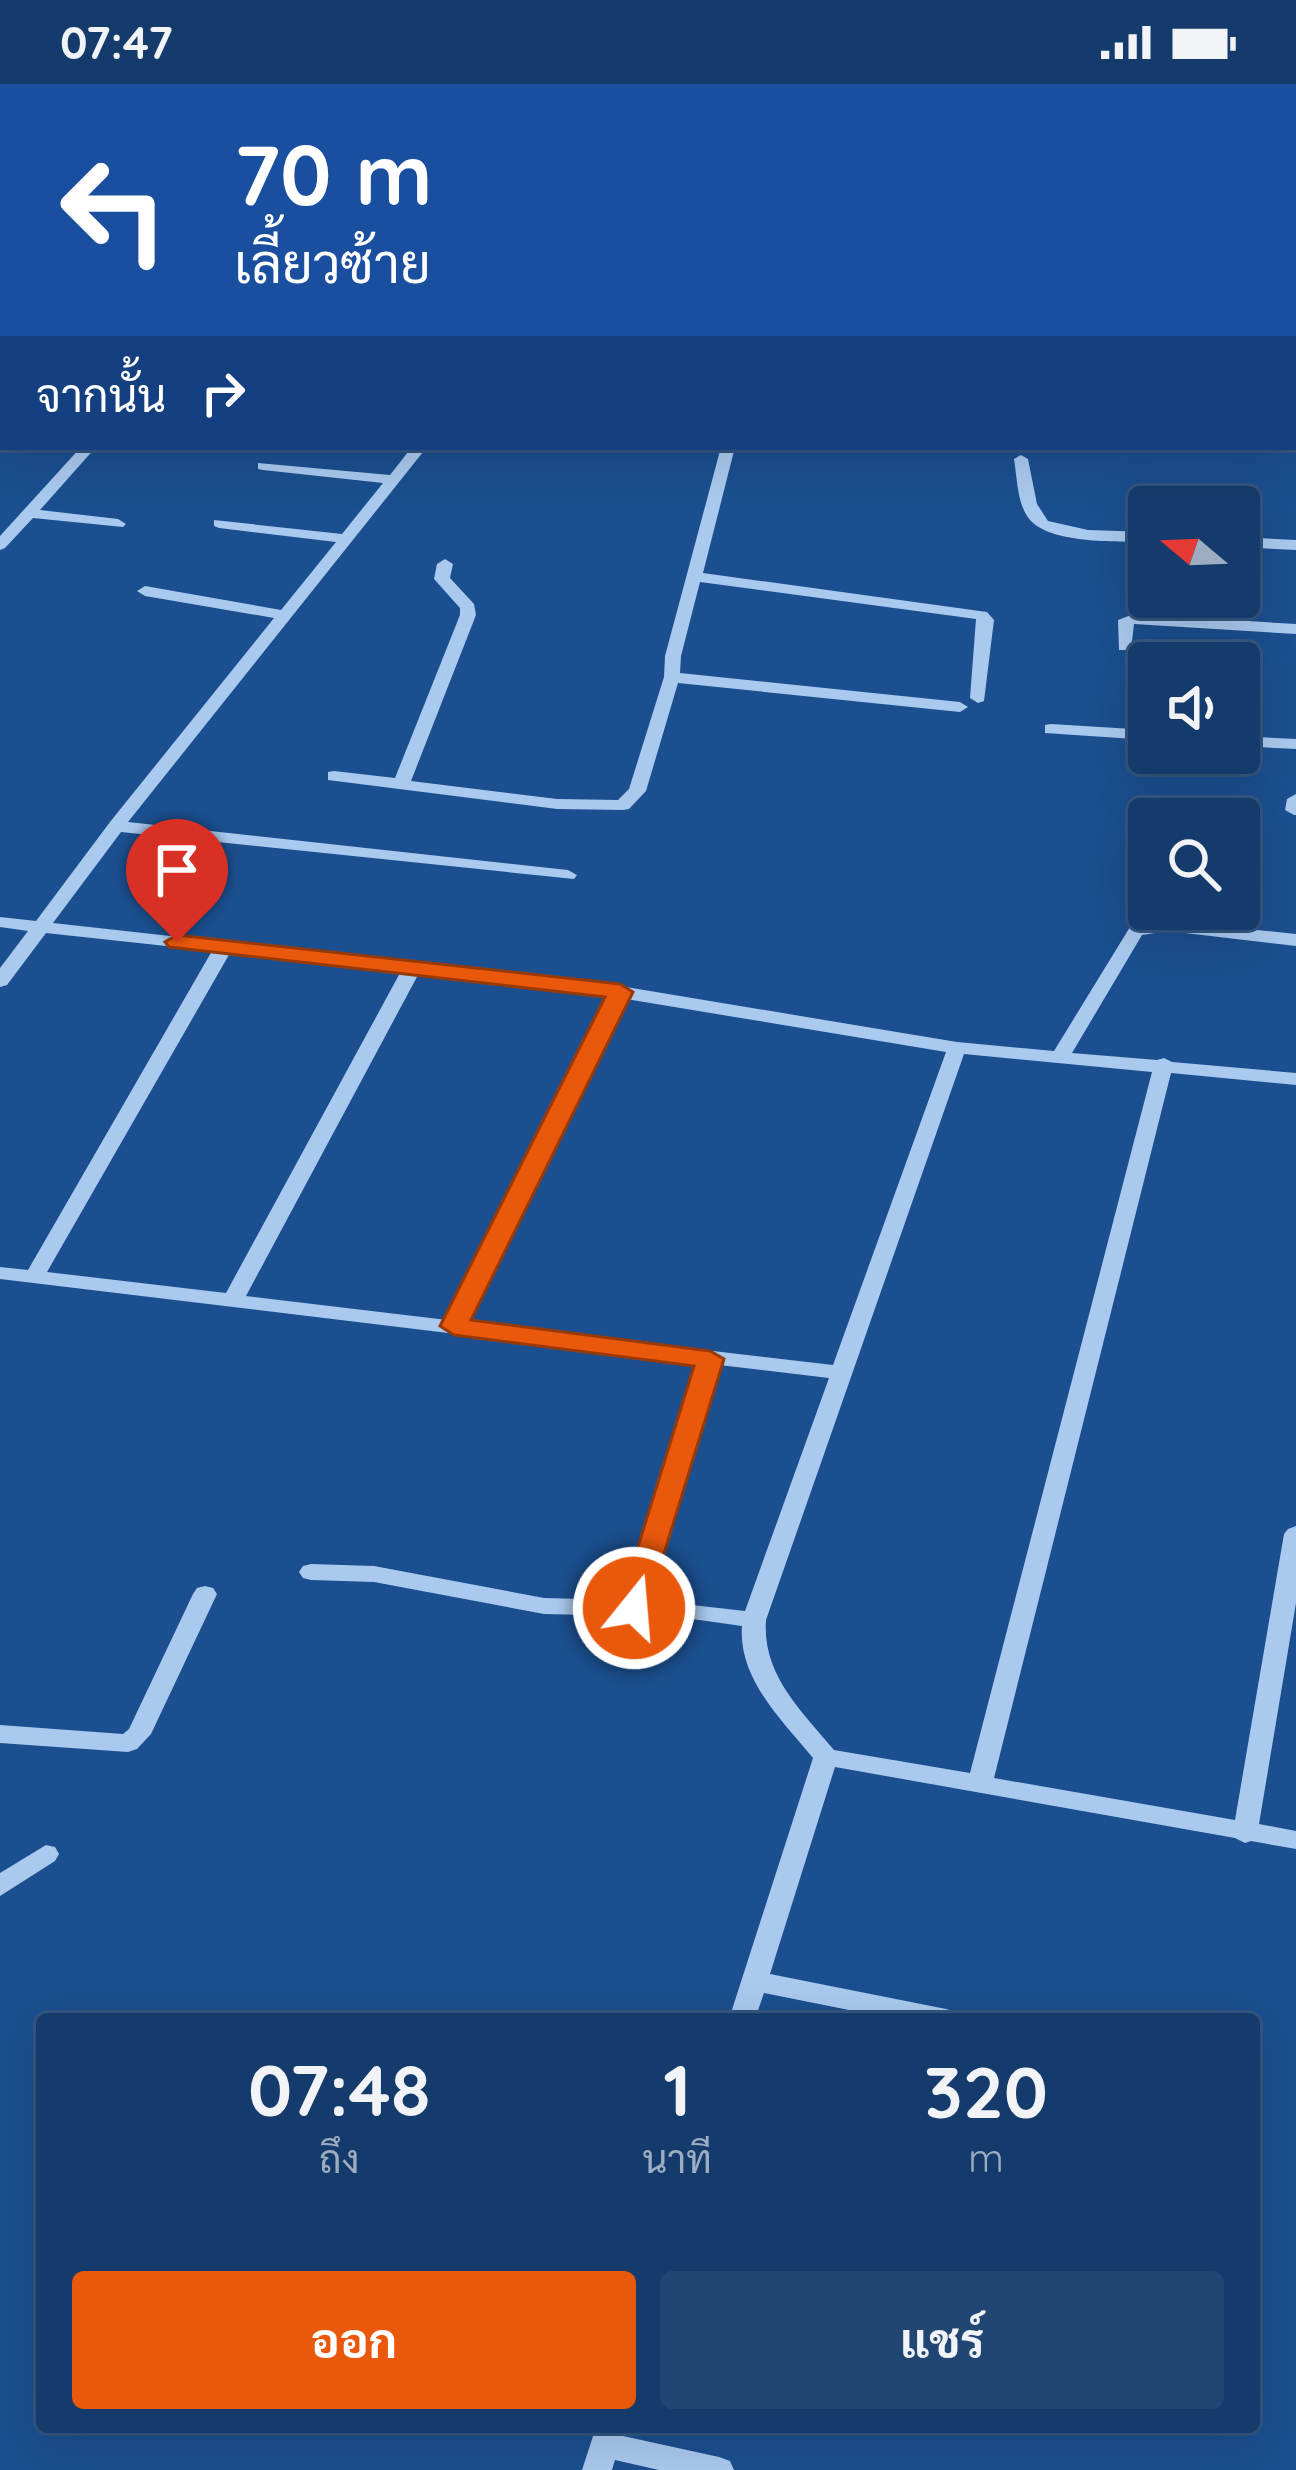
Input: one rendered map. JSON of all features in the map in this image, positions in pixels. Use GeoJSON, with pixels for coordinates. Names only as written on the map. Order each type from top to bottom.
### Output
{"type":"FeatureCollection","features":[{"type":"Feature","properties":{"kind":"street"},"geometry":{"type":"LineString","coordinates":[[0,545],[85,450]]}},
{"type":"Feature","properties":{"kind":"street"},"geometry":{"type":"LineString","coordinates":[[0,981],[116,826],[417,450]]}},
{"type":"Feature","properties":{"kind":"street"},"geometry":{"type":"LineString","coordinates":[[334,776],[557,804],[623,806],[637,791],[672,677],[727,450]]}},
{"type":"Feature","properties":{"kind":"street"},"geometry":{"type":"LineString","coordinates":[[1021,459],[1035,518],[1043,525],[1128,536]]}},
{"type":"Feature","properties":{"kind":"street"},"geometry":{"type":"LineString","coordinates":[[262,466],[393,480]]}},
{"type":"Feature","properties":{"kind":"street"},"geometry":{"type":"LineString","coordinates":[[29,513],[118,524]]}},
{"type":"Feature","properties":{"kind":"street"},"geometry":{"type":"LineString","coordinates":[[219,523],[346,539]]}},
{"type":"Feature","properties":{"kind":"street"},"geometry":{"type":"LineString","coordinates":[[1260,543],[1296,545]]}},
{"type":"Feature","properties":{"kind":"street"},"geometry":{"type":"LineString","coordinates":[[401,784],[465,630],[468,607],[447,589],[442,579],[445,564]]}},
{"type":"Feature","properties":{"kind":"street"},"geometry":{"type":"LineString","coordinates":[[694,576],[982,615],[986,637],[978,698]]}},
{"type":"Feature","properties":{"kind":"street"},"geometry":{"type":"LineString","coordinates":[[145,591],[284,615]]}},
{"type":"Feature","properties":{"kind":"street"},"geometry":{"type":"LineString","coordinates":[[1125,647],[1126,620],[1134,619],[1296,629]]}},
{"type":"Feature","properties":{"kind":"street"},"geometry":{"type":"LineString","coordinates":[[672,677],[960,707]]}},
{"type":"Feature","properties":{"kind":"street"},"geometry":{"type":"LineString","coordinates":[[1051,729],[1128,734]]}},
{"type":"Feature","properties":{"kind":"street"},"geometry":{"type":"LineString","coordinates":[[1260,742],[1296,744]]}},
{"type":"Feature","properties":{"kind":"street"},"geometry":{"type":"LineString","coordinates":[[116,826],[568,874]]}},
{"type":"Feature","properties":{"kind":"street"},"geometry":{"type":"LineString","coordinates":[[0,922],[620,992],[957,1048],[1296,1079]]}},
{"type":"Feature","properties":{"kind":"street"},"geometry":{"type":"LineString","coordinates":[[1060,1057],[1136,931],[1168,926],[1296,940]]}},
{"type":"Feature","properties":{"kind":"street"},"geometry":{"type":"LineString","coordinates":[[34,1277],[224,947]]}},
{"type":"Feature","properties":{"kind":"street"},"geometry":{"type":"LineString","coordinates":[[232,1301],[412,968]]}},
{"type":"Feature","properties":{"kind":"street"},"geometry":{"type":"LineString","coordinates":[[454,1326],[620,992]]}},
{"type":"Feature","properties":{"kind":"street"},"geometry":{"type":"LineString","coordinates":[[957,1048],[754,1620],[749,1644],[760,1670],[826,1757],[1296,1840]]}},
{"type":"Feature","properties":{"kind":"street"},"geometry":{"type":"LineString","coordinates":[[979,1786],[1165,1064]]}},
{"type":"Feature","properties":{"kind":"street"},"geometry":{"type":"LineString","coordinates":[[0,1273],[840,1373]]}},
{"type":"Feature","properties":{"kind":"street"},"geometry":{"type":"LineString","coordinates":[[634,1608],[710,1359]]}},
{"type":"Feature","properties":{"kind":"street"},"geometry":{"type":"LineString","coordinates":[[1244,1834],[1296,1534]]}},
{"type":"Feature","properties":{"kind":"street"},"geometry":{"type":"LineString","coordinates":[[310,1572],[374,1574],[544,1606],[605,1611],[634,1608],[754,1620]]}},
{"type":"Feature","properties":{"kind":"street"},"geometry":{"type":"LineString","coordinates":[[0,1734],[128,1744],[139,1734],[206,1594]]}},
{"type":"Feature","properties":{"kind":"street"},"geometry":{"type":"LineString","coordinates":[[744,2013],[826,1757]]}},
{"type":"Feature","properties":{"kind":"street"},"geometry":{"type":"LineString","coordinates":[[0,1886],[46,1854]]}},
{"type":"Feature","properties":{"kind":"street"},"geometry":{"type":"LineString","coordinates":[[754,1982],[915,2013]]}},
{"type":"Feature","properties":{"kind":"street"},"geometry":{"type":"LineString","coordinates":[[604,2447],[719,2470]]}},
{"type":"Feature","properties":{"kind":"route"},"geometry":{"type":"LineString","coordinates":[[177,942],[620,992],[454,1326],[710,1359],[634,1608]]}}]}
